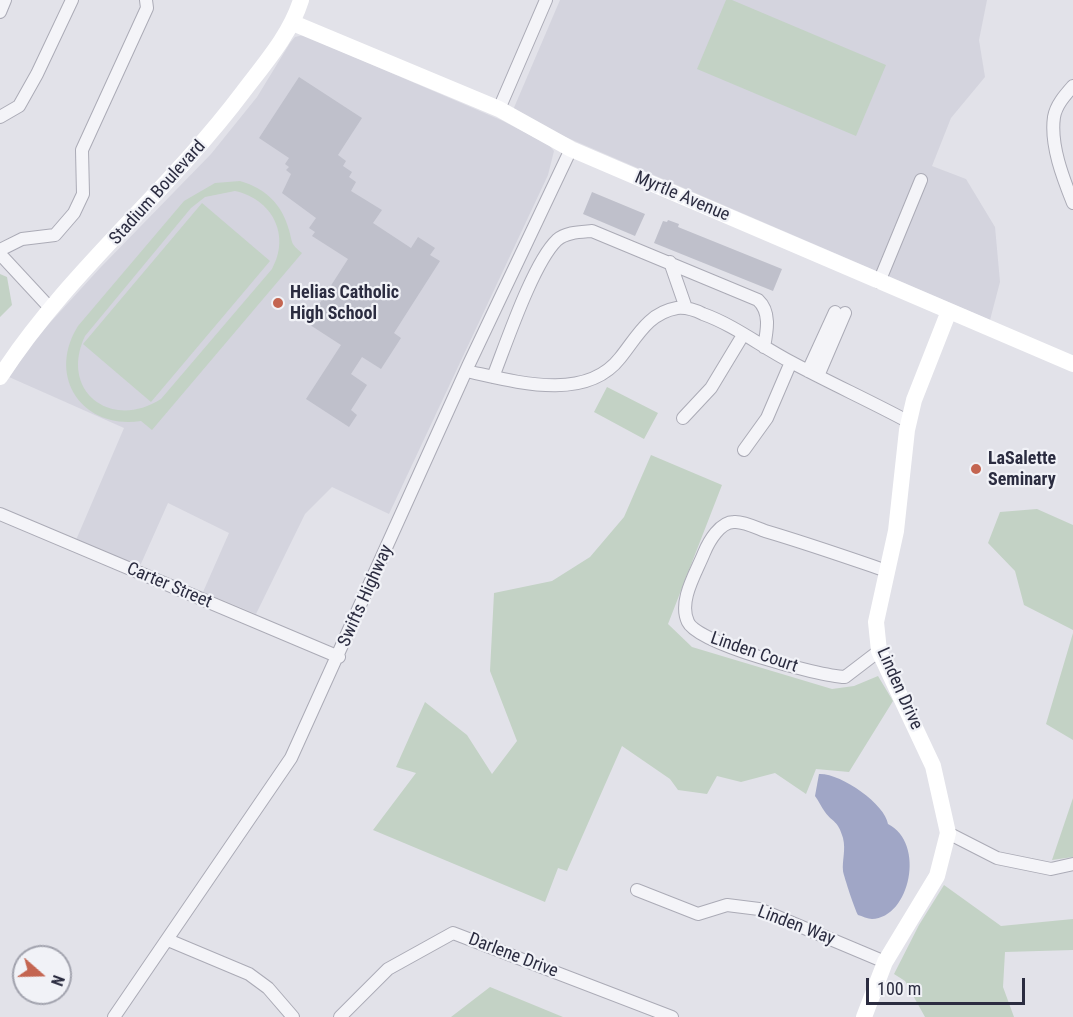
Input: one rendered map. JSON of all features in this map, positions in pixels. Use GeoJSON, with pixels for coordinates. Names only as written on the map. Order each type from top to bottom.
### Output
{"type":"FeatureCollection","features":[{"type":"Feature","properties":{"kind":"street"},"geometry":{"type":"LineString","coordinates":[[0,12],[5,0]]}},
{"type":"Feature","properties":{"kind":"street"},"geometry":{"type":"LineString","coordinates":[[0,117],[19,106],[72,0]]}},
{"type":"Feature","properties":{"kind":"street"},"geometry":{"type":"LineString","coordinates":[[51,309],[0,252],[22,239],[55,235],[74,213],[83,194],[82,150],[147,8],[146,0]]}},
{"type":"Feature","properties":{"kind":"street","name":"Stadium Boulevard"},"geometry":{"type":"LineString","coordinates":[[0,376],[21,345],[51,309],[214,131],[293,23],[301,0]]}},
{"type":"Feature","properties":{"kind":"street"},"geometry":{"type":"LineString","coordinates":[[499,110],[546,0]]}},
{"type":"Feature","properties":{"kind":"street","name":"Myrtle Avenue"},"geometry":{"type":"LineString","coordinates":[[293,23],[499,110],[572,149],[1073,364]]}},
{"type":"Feature","properties":{"kind":"street"},"geometry":{"type":"LineString","coordinates":[[1073,86],[1060,101],[1054,117],[1057,155],[1073,203]]}},
{"type":"Feature","properties":{"kind":"street","name":"Swifts Highway"},"geometry":{"type":"LineString","coordinates":[[114,1017],[291,758],[339,657],[466,371],[572,149]]}},
{"type":"Feature","properties":{"kind":"street"},"geometry":{"type":"LineString","coordinates":[[879,282],[921,180]]}},
{"type":"Feature","properties":{"kind":"street"},"geometry":{"type":"LineString","coordinates":[[493,376],[531,284],[557,240],[570,233],[592,231],[758,300],[764,306],[767,334],[764,347]]}},
{"type":"Feature","properties":{"kind":"street"},"geometry":{"type":"LineString","coordinates":[[670,262],[686,309]]}},
{"type":"Feature","properties":{"kind":"street"},"geometry":{"type":"LineString","coordinates":[[466,371],[557,385],[581,383],[602,375],[619,360],[643,327],[657,315],[677,308],[686,309],[706,314],[791,362],[909,422]]}},
{"type":"Feature","properties":{"kind":"street","name":"Linden Drive"},"geometry":{"type":"LineString","coordinates":[[864,1017],[885,962],[937,876],[948,833],[933,766],[879,651],[876,622],[896,531],[909,422],[914,400],[949,311]]}},
{"type":"Feature","properties":{"kind":"street"},"geometry":{"type":"LineString","coordinates":[[813,373],[840,312]]}},
{"type":"Feature","properties":{"kind":"street"},"geometry":{"type":"LineString","coordinates":[[683,418],[711,388],[743,336]]}},
{"type":"Feature","properties":{"kind":"street"},"geometry":{"type":"LineString","coordinates":[[744,450],[767,418],[791,362]]}},
{"type":"Feature","properties":{"kind":"street","name":"Carter Street"},"geometry":{"type":"LineString","coordinates":[[0,514],[339,657]]}},
{"type":"Feature","properties":{"kind":"street","name":"Linden Court"},"geometry":{"type":"LineString","coordinates":[[879,651],[845,678],[826,676],[760,657],[697,633],[688,624],[684,609],[689,590],[707,546],[721,527],[735,522],[811,544],[886,571]]}},
{"type":"Feature","properties":{"kind":"street"},"geometry":{"type":"LineString","coordinates":[[948,833],[997,858],[1051,870],[1073,864]]}},
{"type":"Feature","properties":{"kind":"street","name":"Linden Way"},"geometry":{"type":"LineString","coordinates":[[637,890],[698,914],[727,905],[759,909],[885,962]]}},
{"type":"Feature","properties":{"kind":"street","name":"Darlene Drive"},"geometry":{"type":"LineString","coordinates":[[340,1017],[388,969],[453,933],[672,1017]]}},
{"type":"Feature","properties":{"kind":"street"},"geometry":{"type":"LineString","coordinates":[[168,939],[249,974],[268,988],[293,1017]]}},
{"type":"Feature","properties":{"kind":"shaded area"},"geometry":{"type":"Polygon","coordinates":[[[560,0],[987,0],[979,40],[985,77],[951,118],[932,166],[966,179],[995,227],[1000,282],[990,320],[561,135],[513,110],[560,0]]]}},
{"type":"Feature","properties":{"kind":"shaded area","name":"Helias Catholic High School"},"geometry":{"type":"Polygon","coordinates":[[[303,35],[503,121],[549,145],[554,151],[548,175],[389,514],[332,487],[305,514],[256,614],[203,592],[229,533],[168,503],[140,566],[76,540],[124,428],[9,377],[37,337],[100,268],[211,154],[257,97],[290,43],[295,37],[303,35]]]}},
{"type":"Feature","properties":{"kind":"green space"},"geometry":{"type":"Polygon","coordinates":[[[726,0],[732,0],[886,65],[856,136],[697,69],[726,0]]]}},
{"type":"Feature","properties":{"kind":"green space"},"geometry":{"type":"Polygon","coordinates":[[[240,181],[265,193],[282,212],[292,243],[302,253],[152,430],[141,421],[120,422],[102,417],[87,408],[76,396],[69,381],[66,364],[69,345],[78,326],[184,201],[215,183],[240,181]],[[235,191],[205,197],[191,208],[85,336],[79,356],[79,374],[84,389],[94,400],[108,408],[124,410],[142,408],[161,399],[272,269],[279,244],[278,231],[268,210],[248,195],[235,191]]]}},
{"type":"Feature","properties":{"kind":"green space"},"geometry":{"type":"Polygon","coordinates":[[[202,203],[270,261],[151,402],[83,344],[202,203]]]}},
{"type":"Feature","properties":{"kind":"green space"},"geometry":{"type":"Polygon","coordinates":[[[0,274],[7,277],[12,305],[0,317],[0,274]]]}},
{"type":"Feature","properties":{"kind":"green space"},"geometry":{"type":"Polygon","coordinates":[[[607,387],[658,413],[644,439],[594,412],[607,387]]]}},
{"type":"Feature","properties":{"kind":"green space"},"geometry":{"type":"Polygon","coordinates":[[[651,455],[722,485],[668,624],[692,647],[832,689],[854,686],[878,676],[893,701],[849,772],[816,769],[806,794],[775,773],[741,782],[717,776],[707,794],[678,790],[670,779],[622,746],[567,871],[558,868],[545,902],[373,830],[416,773],[396,767],[425,702],[467,735],[492,774],[517,741],[490,671],[494,593],[552,581],[590,557],[624,517],[651,455]]]}},
{"type":"Feature","properties":{"kind":"green space"},"geometry":{"type":"Polygon","coordinates":[[[1037,509],[1073,525],[1073,630],[1024,605],[1015,571],[988,543],[1000,512],[1037,509]]]}},
{"type":"Feature","properties":{"kind":"green space"},"geometry":{"type":"Polygon","coordinates":[[[1073,633],[1073,740],[1046,724],[1073,633]]]}},
{"type":"Feature","properties":{"kind":"green space"},"geometry":{"type":"Polygon","coordinates":[[[1073,798],[1073,857],[1052,860],[1073,798]]]}},
{"type":"Feature","properties":{"kind":"green space"},"geometry":{"type":"Polygon","coordinates":[[[944,885],[1001,926],[1073,919],[1073,950],[1005,952],[1003,987],[1014,1017],[925,1017],[905,981],[894,974],[919,925],[944,885]]]}},
{"type":"Feature","properties":{"kind":"green space"},"geometry":{"type":"Polygon","coordinates":[[[490,987],[563,1017],[451,1017],[490,987]]]}},
{"type":"Feature","properties":{"kind":"water"},"geometry":{"type":"Polygon","coordinates":[[[819,774],[828,775],[850,784],[871,799],[885,816],[888,824],[900,833],[907,847],[910,862],[904,894],[896,906],[885,915],[870,919],[858,915],[843,871],[844,847],[841,832],[815,796],[819,774]]]}},
{"type":"Feature","properties":{"kind":"building","name":"Helias Catholic High School"},"geometry":{"type":"Polygon","coordinates":[[[299,77],[362,118],[338,155],[346,161],[343,166],[352,172],[349,177],[356,182],[351,191],[382,210],[373,223],[411,248],[418,237],[435,248],[430,255],[440,261],[394,333],[401,338],[381,369],[362,357],[351,374],[367,385],[351,410],[357,415],[349,427],[306,399],[341,345],[307,323],[348,259],[312,236],[315,232],[309,228],[316,218],[282,193],[291,174],[286,170],[289,167],[285,164],[289,158],[259,138],[299,77]]]}},
{"type":"Feature","properties":{"kind":"building"},"geometry":{"type":"Polygon","coordinates":[[[592,192],[645,214],[635,236],[583,214],[592,192]]]}},
{"type":"Feature","properties":{"kind":"building"},"geometry":{"type":"Polygon","coordinates":[[[668,220],[679,224],[678,227],[782,269],[773,291],[654,243],[663,221],[668,220]]]}},
{"type":"Feature","properties":{"kind":"place","name":"Helias Catholic High School"},"geometry":{"type":"Point","coordinates":[278,303]}},
{"type":"Feature","properties":{"kind":"place","name":"LaSalette Seminary"},"geometry":{"type":"Point","coordinates":[976,469]}}]}
